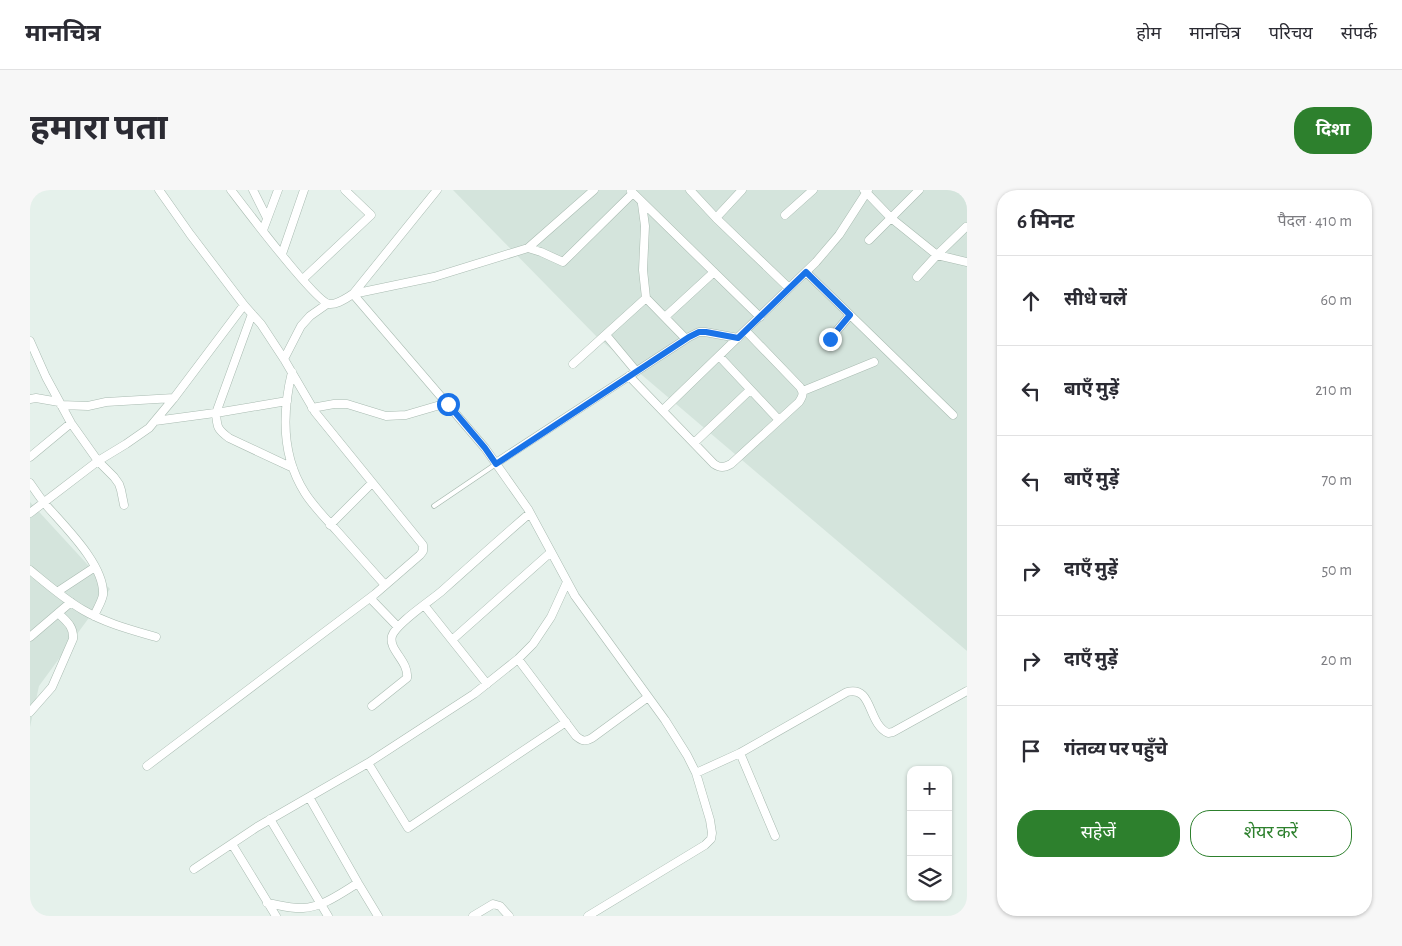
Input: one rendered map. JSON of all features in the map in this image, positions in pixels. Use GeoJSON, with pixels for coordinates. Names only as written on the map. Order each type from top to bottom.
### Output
{"type":"FeatureCollection","features":[{"type":"Feature","properties":{"kind":"street"},"geometry":{"type":"LineString","coordinates":[[146,766],[370,598],[423,551],[423,545],[312,408],[292,372],[261,324],[244,305],[159,190]]}},
{"type":"Feature","properties":{"kind":"street"},"geometry":{"type":"LineString","coordinates":[[231,190],[303,280],[327,304]]}},
{"type":"Feature","properties":{"kind":"street"},"geometry":{"type":"LineString","coordinates":[[252,190],[267,218]]}},
{"type":"Feature","properties":{"kind":"street"},"geometry":{"type":"LineString","coordinates":[[263,230],[278,190]]}},
{"type":"Feature","properties":{"kind":"street"},"geometry":{"type":"LineString","coordinates":[[282,254],[304,190]]}},
{"type":"Feature","properties":{"kind":"street"},"geometry":{"type":"LineString","coordinates":[[303,280],[371,215],[345,190]]}},
{"type":"Feature","properties":{"kind":"street"},"geometry":{"type":"LineString","coordinates":[[353,294],[437,190]]}},
{"type":"Feature","properties":{"kind":"street"},"geometry":{"type":"LineString","coordinates":[[284,359],[301,326],[310,316],[327,304],[340,301],[353,294],[434,277],[528,248],[594,190]]}},
{"type":"Feature","properties":{"kind":"street"},"geometry":{"type":"LineString","coordinates":[[690,190],[716,218],[789,288]]}},
{"type":"Feature","properties":{"kind":"street"},"geometry":{"type":"LineString","coordinates":[[716,218],[742,190]]}},
{"type":"Feature","properties":{"kind":"street"},"geometry":{"type":"LineString","coordinates":[[785,215],[813,190]]}},
{"type":"Feature","properties":{"kind":"street"},"geometry":{"type":"LineString","coordinates":[[870,240],[919,190]]}},
{"type":"Feature","properties":{"kind":"street"},"geometry":{"type":"LineString","coordinates":[[528,248],[563,262],[631,191],[642,204],[760,317]]}},
{"type":"Feature","properties":{"kind":"street"},"geometry":{"type":"LineString","coordinates":[[662,410],[806,272],[833,243],[866,191],[891,218],[937,255],[967,262]]}},
{"type":"Feature","properties":{"kind":"street"},"geometry":{"type":"LineString","coordinates":[[642,204],[645,226],[643,270],[646,298],[686,339]]}},
{"type":"Feature","properties":{"kind":"street"},"geometry":{"type":"LineString","coordinates":[[917,277],[966,227]]}},
{"type":"Feature","properties":{"kind":"street"},"geometry":{"type":"LineString","coordinates":[[665,317],[714,272]]}},
{"type":"Feature","properties":{"kind":"street"},"geometry":{"type":"LineString","coordinates":[[806,272],[954,415]]}},
{"type":"Feature","properties":{"kind":"street"},"geometry":{"type":"LineString","coordinates":[[353,294],[485,448],[530,513],[575,596],[665,720],[696,773],[710,820],[711,839],[706,845],[588,916]]}},
{"type":"Feature","properties":{"kind":"street"},"geometry":{"type":"LineString","coordinates":[[573,364],[646,298]]}},
{"type":"Feature","properties":{"kind":"street"},"geometry":{"type":"LineString","coordinates":[[30,514],[98,461],[149,428],[244,305]]}},
{"type":"Feature","properties":{"kind":"street"},"geometry":{"type":"LineString","coordinates":[[252,314],[216,413],[217,427],[220,432],[229,438],[293,468]]}},
{"type":"Feature","properties":{"kind":"street"},"geometry":{"type":"LineString","coordinates":[[830,339],[850,315]]}},
{"type":"Feature","properties":{"kind":"street"},"geometry":{"type":"LineString","coordinates":[[606,335],[633,374],[662,410],[714,464],[719,467],[725,467],[731,464],[799,402],[803,396],[803,391],[800,387],[746,331]]}},
{"type":"Feature","properties":{"kind":"street"},"geometry":{"type":"LineString","coordinates":[[496,464],[699,332],[738,338]]}},
{"type":"Feature","properties":{"kind":"street"},"geometry":{"type":"LineString","coordinates":[[30,341],[46,377],[71,423],[98,461],[119,484],[124,505]]}},
{"type":"Feature","properties":{"kind":"street"},"geometry":{"type":"LineString","coordinates":[[719,356],[779,420]]}},
{"type":"Feature","properties":{"kind":"street"},"geometry":{"type":"LineString","coordinates":[[803,391],[874,362]]}},
{"type":"Feature","properties":{"kind":"street"},"geometry":{"type":"LineString","coordinates":[[292,372],[287,390],[285,429],[289,456],[293,468],[305,493],[318,511],[385,585]]}},
{"type":"Feature","properties":{"kind":"street"},"geometry":{"type":"LineString","coordinates":[[694,443],[750,390]]}},
{"type":"Feature","properties":{"kind":"street"},"geometry":{"type":"LineString","coordinates":[[30,399],[36,398],[60,404],[88,406],[106,402],[174,398]]}},
{"type":"Feature","properties":{"kind":"street"},"geometry":{"type":"LineString","coordinates":[[155,421],[216,413],[287,400]]}},
{"type":"Feature","properties":{"kind":"street"},"geometry":{"type":"LineString","coordinates":[[312,408],[334,404],[348,404],[386,416],[406,415],[448,404]]}},
{"type":"Feature","properties":{"kind":"street"},"geometry":{"type":"LineString","coordinates":[[30,457],[71,423]]}},
{"type":"Feature","properties":{"kind":"street"},"geometry":{"type":"LineString","coordinates":[[30,483],[82,546],[95,567],[103,597],[94,616]]}},
{"type":"Feature","properties":{"kind":"street"},"geometry":{"type":"LineString","coordinates":[[330,524],[372,483]]}},
{"type":"Feature","properties":{"kind":"street"},"geometry":{"type":"LineString","coordinates":[[372,706],[407,678],[406,667],[393,647],[392,642],[392,636],[398,627],[530,513]]}},
{"type":"Feature","properties":{"kind":"street"},"geometry":{"type":"LineString","coordinates":[[452,640],[551,552]]}},
{"type":"Feature","properties":{"kind":"street"},"geometry":{"type":"LineString","coordinates":[[57,592],[95,567]]}},
{"type":"Feature","properties":{"kind":"street"},"geometry":{"type":"LineString","coordinates":[[30,571],[71,602],[94,616],[156,637]]}},
{"type":"Feature","properties":{"kind":"street"},"geometry":{"type":"LineString","coordinates":[[194,869],[270,820],[368,762],[487,684],[518,659],[541,634],[567,582]]}},
{"type":"Feature","properties":{"kind":"street"},"geometry":{"type":"LineString","coordinates":[[370,598],[398,627]]}},
{"type":"Feature","properties":{"kind":"street"},"geometry":{"type":"LineString","coordinates":[[30,637],[71,602]]}},
{"type":"Feature","properties":{"kind":"street"},"geometry":{"type":"LineString","coordinates":[[424,605],[487,684]]}},
{"type":"Feature","properties":{"kind":"street"},"geometry":{"type":"LineString","coordinates":[[30,712],[52,687],[73,639],[74,633],[71,625],[58,613]]}},
{"type":"Feature","properties":{"kind":"street"},"geometry":{"type":"LineString","coordinates":[[518,659],[580,740],[586,741],[592,738],[648,697]]}},
{"type":"Feature","properties":{"kind":"street"},"geometry":{"type":"LineString","coordinates":[[696,773],[740,754],[846,692],[854,690],[864,695],[877,724],[883,731],[888,733],[967,691]]}},
{"type":"Feature","properties":{"kind":"street"},"geometry":{"type":"LineString","coordinates":[[368,762],[408,828],[566,722]]}},
{"type":"Feature","properties":{"kind":"street"},"geometry":{"type":"LineString","coordinates":[[740,754],[775,836]]}},
{"type":"Feature","properties":{"kind":"street"},"geometry":{"type":"LineString","coordinates":[[309,797],[378,916]]}},
{"type":"Feature","properties":{"kind":"street"},"geometry":{"type":"LineString","coordinates":[[270,820],[328,916]]}},
{"type":"Feature","properties":{"kind":"street"},"geometry":{"type":"LineString","coordinates":[[232,844],[276,916]]}},
{"type":"Feature","properties":{"kind":"street"},"geometry":{"type":"LineString","coordinates":[[268,903],[302,908],[321,904],[358,883]]}},
{"type":"Feature","properties":{"kind":"street"},"geometry":{"type":"LineString","coordinates":[[473,916],[493,904],[500,906],[509,916]]}},
{"type":"Feature","properties":{"kind":"lane"},"geometry":{"type":"LineString","coordinates":[[434,506],[496,464]]}},
{"type":"Feature","properties":{"kind":"shaded area"},"geometry":{"type":"Polygon","coordinates":[[[453,190],[967,190],[967,651],[596,336],[453,190]]]}},
{"type":"Feature","properties":{"kind":"shaded area"},"geometry":{"type":"Polygon","coordinates":[[[30,502],[110,589],[39,686],[30,727],[30,502]]]}},
{"type":"Feature","properties":{"kind":"route"},"geometry":{"type":"LineString","coordinates":[[448,404],[496,464],[689,337],[699,332],[706,332],[738,338],[806,272],[850,315],[830,339]]}}]}
